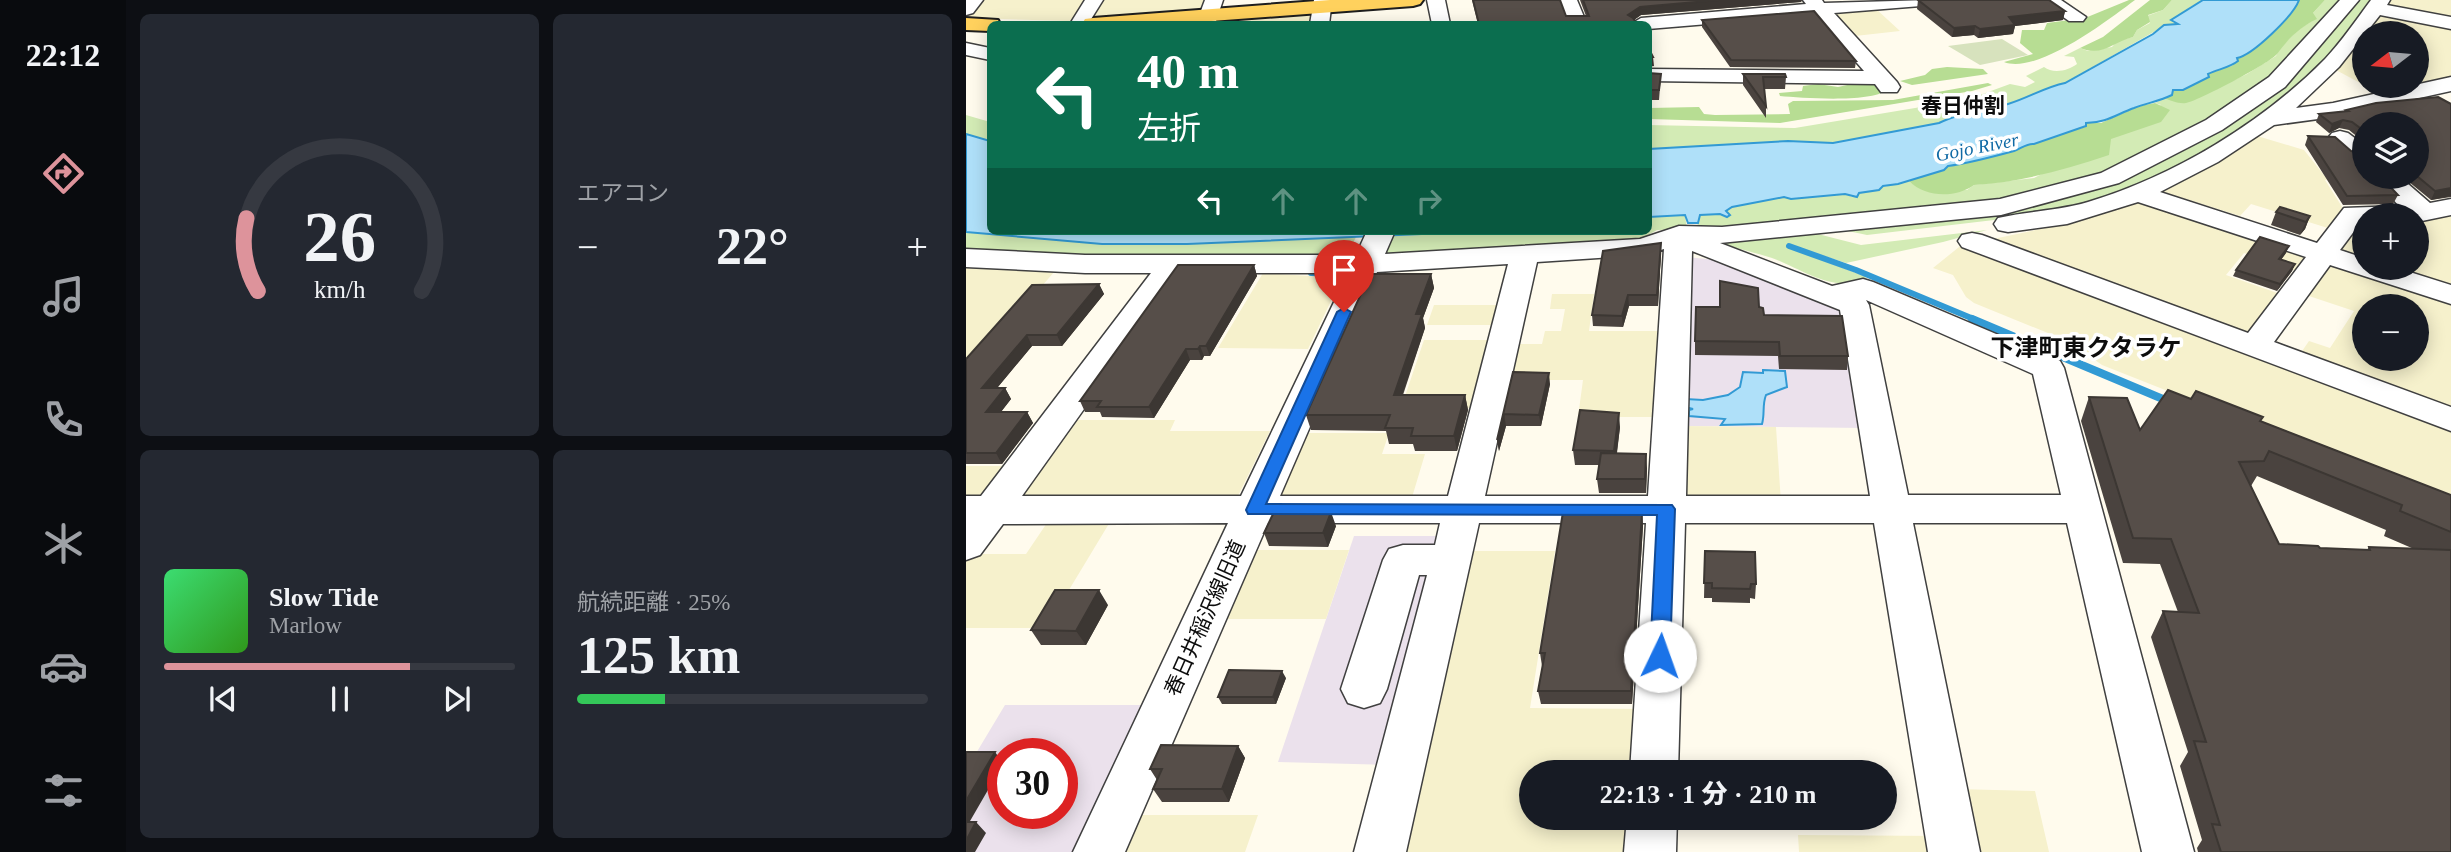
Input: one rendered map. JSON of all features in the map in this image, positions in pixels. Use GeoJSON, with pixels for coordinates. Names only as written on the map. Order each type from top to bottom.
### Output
{"type":"FeatureCollection","features":[{"type":"Feature","properties":{"kind":"main road"},"geometry":{"type":"LineString","coordinates":[[1128,21],[1210,14],[1321,11],[1413,0]]}},
{"type":"Feature","properties":{"kind":"main road"},"geometry":{"type":"LineString","coordinates":[[966,24],[987,26]]}},
{"type":"Feature","properties":{"kind":"street"},"geometry":{"type":"LineString","coordinates":[[966,9],[974,0]]}},
{"type":"Feature","properties":{"kind":"street"},"geometry":{"type":"LineString","coordinates":[[1081,21],[1094,0]]}},
{"type":"Feature","properties":{"kind":"street"},"geometry":{"type":"LineString","coordinates":[[1436,0],[1440,21]]}},
{"type":"Feature","properties":{"kind":"street"},"geometry":{"type":"LineString","coordinates":[[1568,0],[1577,21]]}},
{"type":"Feature","properties":{"kind":"street"},"geometry":{"type":"LineString","coordinates":[[1677,0],[1722,76]]}},
{"type":"Feature","properties":{"kind":"street"},"geometry":{"type":"LineString","coordinates":[[1652,23],[1816,4],[1922,0]]}},
{"type":"Feature","properties":{"kind":"street"},"geometry":{"type":"LineString","coordinates":[[2048,0],[2076,17]]}},
{"type":"Feature","properties":{"kind":"street"},"geometry":{"type":"LineString","coordinates":[[2369,3],[2449,21]]}},
{"type":"Feature","properties":{"kind":"street"},"geometry":{"type":"LineString","coordinates":[[2369,3],[2330,65],[2269,119],[2221,150],[2137,193],[2068,216],[1972,241],[2451,421]]}},
{"type":"Feature","properties":{"kind":"street"},"geometry":{"type":"LineString","coordinates":[[966,258],[1172,265],[1373,248],[1525,254],[1644,247],[1679,234],[1722,235],[2001,207],[2110,178],[2214,125],[2277,82],[2369,3]]}},
{"type":"Feature","properties":{"kind":"street"},"geometry":{"type":"LineString","coordinates":[[1652,75],[1885,82],[1816,4]]}},
{"type":"Feature","properties":{"kind":"street"},"geometry":{"type":"LineString","coordinates":[[966,49],[987,53]]}},
{"type":"Feature","properties":{"kind":"street"},"geometry":{"type":"LineString","coordinates":[[2269,119],[2333,110],[2451,84]]}},
{"type":"Feature","properties":{"kind":"street"},"geometry":{"type":"LineString","coordinates":[[2340,138],[2352,148]]}},
{"type":"Feature","properties":{"kind":"street"},"geometry":{"type":"LineString","coordinates":[[2397,189],[2408,200],[2438,210]]}},
{"type":"Feature","properties":{"kind":"street"},"geometry":{"type":"LineString","coordinates":[[2137,193],[2352,263]]}},
{"type":"Feature","properties":{"kind":"street"},"geometry":{"type":"LineString","coordinates":[[2254,347],[2353,214],[2438,210]]}},
{"type":"Feature","properties":{"kind":"street"},"geometry":{"type":"LineString","coordinates":[[1812,226],[1849,239],[1983,228],[2068,216]]}},
{"type":"Feature","properties":{"kind":"street"},"geometry":{"type":"LineString","coordinates":[[1679,234],[1714,251],[1854,305],[1954,852]]}},
{"type":"Feature","properties":{"kind":"street"},"geometry":{"type":"LineString","coordinates":[[1655,760],[1679,234]]}},
{"type":"Feature","properties":{"kind":"street","name":"春日井稲沢線旧道"},"geometry":{"type":"LineString","coordinates":[[1099,852],[1373,248]]}},
{"type":"Feature","properties":{"kind":"street"},"geometry":{"type":"LineString","coordinates":[[1380,852],[1525,254]]}},
{"type":"Feature","properties":{"kind":"street"},"geometry":{"type":"LineString","coordinates":[[966,545],[979,510],[1172,265]]}},
{"type":"Feature","properties":{"kind":"street"},"geometry":{"type":"LineString","coordinates":[[2405,280],[2451,295]]}},
{"type":"Feature","properties":{"kind":"street"},"geometry":{"type":"LineString","coordinates":[[1829,296],[1863,288],[2048,368],[2168,852]]}},
{"type":"Feature","properties":{"kind":"street"},"geometry":{"type":"LineString","coordinates":[[979,510],[2084,509]]}},
{"type":"Feature","properties":{"kind":"street"},"geometry":{"type":"LineString","coordinates":[[1364,689],[1403,560],[1452,560]]}},
{"type":"Feature","properties":{"kind":"street"},"geometry":{"type":"LineString","coordinates":[[1650,852],[1651,830]]}},
{"type":"Feature","properties":{"kind":"shaded area"},"geometry":{"type":"Polygon","coordinates":[[[983,0],[1084,0],[1073,20],[1069,21],[968,18],[983,0]]]}},
{"type":"Feature","properties":{"kind":"shaded area"},"geometry":{"type":"Polygon","coordinates":[[[1103,0],[1205,0],[1201,11],[1093,19],[1103,0]]]}},
{"type":"Feature","properties":{"kind":"shaded area"},"geometry":{"type":"Polygon","coordinates":[[[2388,0],[2451,0],[2451,17],[2384,6],[2388,0]]]}},
{"type":"Feature","properties":{"kind":"shaded area"},"geometry":{"type":"Polygon","coordinates":[[[1875,8],[1900,31],[1855,36],[1833,13],[1875,8]]]}},
{"type":"Feature","properties":{"kind":"shaded area"},"geometry":{"type":"Polygon","coordinates":[[[1311,13],[1310,21],[1221,20],[1311,13]]]}},
{"type":"Feature","properties":{"kind":"shaded area"},"geometry":{"type":"Polygon","coordinates":[[[2378,14],[2421,21],[2372,21],[2378,14]]]}},
{"type":"Feature","properties":{"kind":"shaded area"},"geometry":{"type":"Polygon","coordinates":[[[2429,22],[2451,26],[2451,77],[2429,82],[2429,22]]]}},
{"type":"Feature","properties":{"kind":"shaded area"},"geometry":{"type":"Polygon","coordinates":[[[2352,46],[2352,79],[2334,69],[2352,46]]]}},
{"type":"Feature","properties":{"kind":"shaded area"},"geometry":{"type":"Polygon","coordinates":[[[2254,135],[2304,150],[2328,180],[2325,180],[2346,213],[2331,229],[2251,204],[2240,216],[2154,189],[2254,135]]]}},
{"type":"Feature","properties":{"kind":"shaded area"},"geometry":{"type":"Polygon","coordinates":[[[2133,201],[2149,201],[2303,252],[2310,259],[2300,272],[2244,253],[2226,275],[2283,295],[2254,333],[2240,335],[1993,239],[2074,222],[2133,201]]]}},
{"type":"Feature","properties":{"kind":"shaded area"},"geometry":{"type":"Polygon","coordinates":[[[2451,211],[2451,291],[2417,280],[2429,280],[2429,215],[2451,211]]]}},
{"type":"Feature","properties":{"kind":"shaded area"},"geometry":{"type":"Polygon","coordinates":[[[2352,228],[2352,259],[2337,250],[2352,228]]]}},
{"type":"Feature","properties":{"kind":"shaded area"},"geometry":{"type":"Polygon","coordinates":[[[1964,243],[2451,427],[2451,503],[2102,365],[2070,342],[1974,303],[1966,297],[1953,275],[1933,268],[1964,243]]]}},
{"type":"Feature","properties":{"kind":"shaded area"},"geometry":{"type":"Polygon","coordinates":[[[1686,257],[1728,261],[1847,313],[1865,428],[1681,426],[1686,257]]]}},
{"type":"Feature","properties":{"kind":"shaded area"},"geometry":{"type":"Polygon","coordinates":[[[2328,264],[2352,271],[2352,280],[2383,280],[2451,300],[2451,413],[2298,357],[2309,341],[2330,348],[2352,314],[2352,371],[2429,371],[2429,294],[2352,294],[2352,310],[2306,295],[2328,264]]]}},
{"type":"Feature","properties":{"kind":"shaded area"},"geometry":{"type":"Polygon","coordinates":[[[966,268],[1055,271],[966,373],[966,268]]]}},
{"type":"Feature","properties":{"kind":"shaded area"},"geometry":{"type":"Polygon","coordinates":[[[1263,273],[1342,278],[1308,349],[1218,348],[1263,273]]]}},
{"type":"Feature","properties":{"kind":"shaded area"},"geometry":{"type":"Polygon","coordinates":[[[1552,294],[1594,294],[1589,331],[1666,331],[1661,417],[1578,417],[1583,380],[1505,380],[1513,344],[1542,344],[1545,331],[1561,331],[1565,309],[1550,309],[1552,294]]]}},
{"type":"Feature","properties":{"kind":"shaded area"},"geometry":{"type":"Polygon","coordinates":[[[1434,305],[1506,305],[1501,325],[1427,325],[1434,305]]]}},
{"type":"Feature","properties":{"kind":"shaded area"},"geometry":{"type":"Polygon","coordinates":[[[1424,340],[1500,340],[1482,408],[1401,408],[1424,340]]]}},
{"type":"Feature","properties":{"kind":"shaded area"},"geometry":{"type":"Polygon","coordinates":[[[1066,420],[1175,420],[1170,431],[1270,431],[1236,500],[1012,503],[1066,420]]]}},
{"type":"Feature","properties":{"kind":"shaded area"},"geometry":{"type":"Polygon","coordinates":[[[1681,426],[1776,427],[1781,503],[1686,503],[1681,426]]]}},
{"type":"Feature","properties":{"kind":"shaded area"},"geometry":{"type":"Polygon","coordinates":[[[1307,433],[1389,433],[1382,454],[1425,454],[1410,504],[1278,499],[1307,433]]]}},
{"type":"Feature","properties":{"kind":"shaded area"},"geometry":{"type":"Polygon","coordinates":[[[966,466],[1016,466],[991,498],[966,503],[966,466]]]}},
{"type":"Feature","properties":{"kind":"shaded area"},"geometry":{"type":"Polygon","coordinates":[[[1051,517],[1113,517],[1046,628],[966,628],[966,559],[970,554],[1026,554],[1051,517]]]}},
{"type":"Feature","properties":{"kind":"shaded area"},"geometry":{"type":"Polygon","coordinates":[[[1354,536],[1448,536],[1392,765],[1278,762],[1354,536]]]}},
{"type":"Feature","properties":{"kind":"shaded area"},"geometry":{"type":"Polygon","coordinates":[[[1254,550],[1349,550],[1326,619],[1225,619],[1254,550]]]}},
{"type":"Feature","properties":{"kind":"shaded area"},"geometry":{"type":"Polygon","coordinates":[[[1463,551],[1555,551],[1530,708],[1647,709],[1644,760],[1519,760],[1519,830],[1640,830],[1639,852],[1393,852],[1463,551]]]}},
{"type":"Feature","properties":{"kind":"shaded area"},"geometry":{"type":"Polygon","coordinates":[[[1005,705],[1143,705],[1073,852],[966,852],[966,770],[1005,705]]]}},
{"type":"Feature","properties":{"kind":"shaded area"},"geometry":{"type":"Polygon","coordinates":[[[1956,789],[2035,791],[2049,852],[1967,852],[1956,789]]]}},
{"type":"Feature","properties":{"kind":"shaded area"},"geometry":{"type":"Polygon","coordinates":[[[1141,815],[1258,815],[1245,852],[1125,852],[1141,815]]]}},
{"type":"Feature","properties":{"kind":"shaded area"},"geometry":{"type":"Polygon","coordinates":[[[1798,835],[1940,836],[1943,852],[1799,852],[1798,835]]]}},
{"type":"Feature","properties":{"kind":"green space"},"geometry":{"type":"Polygon","coordinates":[[[2135,0],[2090,32],[2053,53],[2035,61],[2018,64],[2004,62],[2033,54],[2020,43],[2022,30],[2044,30],[2047,23],[2085,18],[2135,0]]]}},
{"type":"Feature","properties":{"kind":"green space"},"geometry":{"type":"Polygon","coordinates":[[[2150,0],[2172,0],[2163,10],[2148,15],[2150,22],[2137,30],[2133,37],[2102,50],[2080,48],[2103,37],[2150,0]]]}},
{"type":"Feature","properties":{"kind":"green space"},"geometry":{"type":"Polygon","coordinates":[[[2172,0],[2203,0],[2190,7],[2178,24],[2170,24],[2157,30],[2065,83],[2008,104],[1939,123],[1833,143],[1788,141],[1652,149],[1652,125],[1795,128],[1969,99],[2010,84],[2025,87],[2035,82],[2026,76],[2044,67],[2060,71],[2069,68],[2077,64],[2074,57],[2064,56],[2080,48],[2088,51],[2112,47],[2117,41],[2133,37],[2137,30],[2150,23],[2147,16],[2163,10],[2172,0]]]}},
{"type":"Feature","properties":{"kind":"green space"},"geometry":{"type":"Polygon","coordinates":[[[2298,0],[2325,0],[2313,13],[2317,19],[2305,25],[2272,58],[2193,101],[2181,103],[2165,98],[2172,95],[2173,90],[2220,68],[2232,66],[2237,58],[2297,5],[2298,0]]]}},
{"type":"Feature","properties":{"kind":"green space"},"geometry":{"type":"Polygon","coordinates":[[[2325,0],[2342,0],[2271,79],[2208,123],[2089,180],[1996,201],[1698,229],[1697,219],[1700,215],[1720,214],[1732,207],[1778,197],[1845,194],[1852,197],[1858,193],[1909,181],[1914,185],[1967,190],[1974,185],[2034,178],[2110,139],[2161,105],[2155,103],[2165,98],[2203,95],[2247,74],[2276,56],[2279,49],[2299,29],[2312,21],[2313,13],[2325,0]]]}},
{"type":"Feature","properties":{"kind":"green space"},"geometry":{"type":"Polygon","coordinates":[[[2356,0],[2374,0],[2357,21],[2352,21],[2352,28],[2322,65],[2274,108],[2211,150],[2114,196],[2066,208],[1994,220],[1867,235],[1844,228],[2007,211],[2079,194],[2145,170],[2222,129],[2356,0]]]}},
{"type":"Feature","properties":{"kind":"green space"},"geometry":{"type":"Polygon","coordinates":[[[2002,39],[2028,55],[1980,65],[1948,46],[2002,39]]]}},
{"type":"Feature","properties":{"kind":"green space"},"geometry":{"type":"Polygon","coordinates":[[[1932,69],[1983,69],[1988,74],[1912,85],[1900,81],[1925,75],[1932,69]]]}},
{"type":"Feature","properties":{"kind":"green space"},"geometry":{"type":"Polygon","coordinates":[[[1870,80],[1887,90],[1866,97],[1836,99],[1780,96],[1779,93],[1802,91],[1803,86],[1818,84],[1838,87],[1870,80]]]}},
{"type":"Feature","properties":{"kind":"green space"},"geometry":{"type":"Polygon","coordinates":[[[1988,83],[1992,85],[1972,91],[1780,123],[1652,119],[1652,108],[1699,107],[1704,114],[1715,115],[1790,114],[1788,104],[1793,101],[1893,100],[1988,83]]]}},
{"type":"Feature","properties":{"kind":"green space"},"geometry":{"type":"Polygon","coordinates":[[[2155,103],[2170,110],[2161,122],[2111,139],[2109,155],[2026,178],[1974,185],[1950,194],[1924,191],[1909,181],[1944,170],[1948,166],[2079,129],[2085,127],[2086,123],[2101,123],[2139,106],[2155,103]]]}},
{"type":"Feature","properties":{"kind":"green space"},"geometry":{"type":"Polygon","coordinates":[[[966,115],[987,121],[987,140],[966,134],[966,115]]]}},
{"type":"Feature","properties":{"kind":"green space"},"geometry":{"type":"Polygon","coordinates":[[[1652,215],[1685,215],[1687,229],[1657,230],[1652,233],[1652,215]]]}},
{"type":"Feature","properties":{"kind":"green space"},"geometry":{"type":"Polygon","coordinates":[[[1987,230],[1846,263],[1787,244],[1798,251],[1867,277],[1843,283],[1831,282],[1772,258],[1719,242],[1806,231],[1861,245],[1987,230]]]}},
{"type":"Feature","properties":{"kind":"green space"},"geometry":{"type":"Polygon","coordinates":[[[966,232],[1102,244],[1187,244],[1356,237],[1346,257],[1167,259],[966,253],[966,232]]]}},
{"type":"Feature","properties":{"kind":"green space"},"geometry":{"type":"Polygon","coordinates":[[[1393,235],[1648,235],[1634,243],[1384,255],[1393,235]]]}},
{"type":"Feature","properties":{"kind":"water","name":"Gojo River"},"geometry":{"type":"Polygon","coordinates":[[[2203,0],[2299,0],[2272,34],[2253,50],[2237,58],[2238,61],[2208,74],[2209,77],[2183,90],[2173,90],[2172,95],[2163,99],[2105,120],[2086,123],[2086,126],[2014,151],[1948,166],[1944,170],[1883,186],[1879,190],[1859,193],[1857,197],[1845,194],[1791,199],[1784,197],[1732,207],[1726,211],[1730,215],[1727,217],[1720,214],[1700,215],[1698,223],[1688,223],[1685,215],[1652,217],[1652,149],[1788,141],[1833,143],[1939,123],[2008,104],[2065,83],[2153,34],[2164,25],[2178,24],[2171,20],[2203,0]]]}},
{"type":"Feature","properties":{"kind":"water"},"geometry":{"type":"Polygon","coordinates":[[[966,134],[987,140],[987,234],[966,232],[966,134]]]}},
{"type":"Feature","properties":{"kind":"water"},"geometry":{"type":"Polygon","coordinates":[[[1000,235],[1398,235],[1187,244],[1102,244],[1000,235]]]}},
{"type":"Feature","properties":{"kind":"water"},"geometry":{"type":"Polygon","coordinates":[[[1763,370],[1785,371],[1787,387],[1766,395],[1762,424],[1721,425],[1725,419],[1689,416],[1689,410],[1693,409],[1685,407],[1686,399],[1703,400],[1728,395],[1740,387],[1743,372],[1763,373],[1763,370]]]}},
{"type":"Feature","properties":{"kind":"building"},"geometry":{"type":"Polygon","coordinates":[[[1473,0],[1560,0],[1566,16],[1589,16],[1583,0],[1719,0],[1640,7],[1628,15],[1635,21],[1478,21],[1473,0]]]}},
{"type":"Feature","properties":{"kind":"building"},"geometry":{"type":"Polygon","coordinates":[[[1918,0],[2049,0],[2065,11],[2009,17],[2015,25],[1980,29],[1975,26],[1954,28],[1918,0]]]}},
{"type":"Feature","properties":{"kind":"building"},"geometry":{"type":"Polygon","coordinates":[[[1814,11],[1856,61],[1731,60],[1702,20],[1814,11]]]}},
{"type":"Feature","properties":{"kind":"building"},"geometry":{"type":"Polygon","coordinates":[[[1652,73],[1661,74],[1659,90],[1652,90],[1652,73]]]}},
{"type":"Feature","properties":{"kind":"building"},"geometry":{"type":"Polygon","coordinates":[[[1743,74],[1785,74],[1786,77],[1763,77],[1766,106],[1743,74]]]}},
{"type":"Feature","properties":{"kind":"building"},"geometry":{"type":"Polygon","coordinates":[[[2438,97],[2451,104],[2451,188],[2435,191],[2429,186],[2429,112],[2352,112],[2352,122],[2343,120],[2332,124],[2319,114],[2348,111],[2346,110],[2376,103],[2438,97]]]}},
{"type":"Feature","properties":{"kind":"building"},"geometry":{"type":"Polygon","coordinates":[[[2308,136],[2335,137],[2352,151],[2352,189],[2392,189],[2398,195],[2347,196],[2308,136]]]}},
{"type":"Feature","properties":{"kind":"building"},"geometry":{"type":"Polygon","coordinates":[[[2280,207],[2310,216],[2306,222],[2276,212],[2280,207]]]}},
{"type":"Feature","properties":{"kind":"building"},"geometry":{"type":"Polygon","coordinates":[[[2260,237],[2289,246],[2279,259],[2295,264],[2280,284],[2236,270],[2260,237]]]}},
{"type":"Feature","properties":{"kind":"building"},"geometry":{"type":"Polygon","coordinates":[[[1661,243],[1657,295],[1628,295],[1622,316],[1592,315],[1603,251],[1661,243]]]}},
{"type":"Feature","properties":{"kind":"building"},"geometry":{"type":"Polygon","coordinates":[[[1178,265],[1254,265],[1206,346],[1186,349],[1149,407],[1097,407],[1101,401],[1080,401],[1178,265]]]}},
{"type":"Feature","properties":{"kind":"building"},"geometry":{"type":"Polygon","coordinates":[[[1370,274],[1431,274],[1416,314],[1422,314],[1394,395],[1465,395],[1454,436],[1411,436],[1413,428],[1385,428],[1390,415],[1306,415],[1370,274]]]}},
{"type":"Feature","properties":{"kind":"building"},"geometry":{"type":"Polygon","coordinates":[[[1720,281],[1758,288],[1759,307],[1763,308],[1764,315],[1842,316],[1848,356],[1780,356],[1779,342],[1695,341],[1696,307],[1720,307],[1720,281]]]}},
{"type":"Feature","properties":{"kind":"building"},"geometry":{"type":"Polygon","coordinates":[[[1099,284],[1057,335],[1027,335],[982,388],[1005,388],[986,412],[1027,412],[996,453],[966,453],[966,359],[1032,285],[1099,284]]]}},
{"type":"Feature","properties":{"kind":"building"},"geometry":{"type":"Polygon","coordinates":[[[1513,372],[1549,373],[1539,415],[1504,414],[1497,440],[1513,372]]]}},
{"type":"Feature","properties":{"kind":"building"},"geometry":{"type":"Polygon","coordinates":[[[2168,390],[2191,399],[2196,391],[2263,417],[2260,421],[2451,495],[2451,532],[2400,511],[2402,505],[2269,451],[2264,461],[2239,462],[2279,544],[2370,550],[2369,547],[2451,550],[2451,852],[2221,852],[2212,824],[2220,825],[2194,741],[2206,742],[2163,611],[2199,613],[2171,539],[2133,538],[2089,397],[2127,398],[2140,430],[2168,390]]]}},
{"type":"Feature","properties":{"kind":"building"},"geometry":{"type":"Polygon","coordinates":[[[1580,410],[1619,413],[1614,451],[1573,450],[1580,410]]]}},
{"type":"Feature","properties":{"kind":"building"},"geometry":{"type":"Polygon","coordinates":[[[1601,453],[1646,454],[1645,479],[1597,479],[1601,453]]]}},
{"type":"Feature","properties":{"kind":"building"},"geometry":{"type":"Polygon","coordinates":[[[1274,512],[1331,512],[1323,533],[1264,533],[1274,512]]]}},
{"type":"Feature","properties":{"kind":"building"},"geometry":{"type":"Polygon","coordinates":[[[1563,512],[1642,512],[1631,691],[1538,691],[1545,653],[1540,653],[1563,512]]]}},
{"type":"Feature","properties":{"kind":"building"},"geometry":{"type":"Polygon","coordinates":[[[1705,551],[1755,552],[1756,584],[1751,584],[1750,589],[1712,588],[1712,583],[1704,583],[1705,551]]]}},
{"type":"Feature","properties":{"kind":"building"},"geometry":{"type":"Polygon","coordinates":[[[1055,590],[1099,590],[1076,631],[1031,630],[1055,590]]]}},
{"type":"Feature","properties":{"kind":"building"},"geometry":{"type":"Polygon","coordinates":[[[1229,670],[1282,671],[1273,697],[1218,697],[1229,670]]]}},
{"type":"Feature","properties":{"kind":"building"},"geometry":{"type":"Polygon","coordinates":[[[1161,745],[1238,746],[1222,789],[1153,789],[1162,769],[1150,769],[1161,745]]]}},
{"type":"Feature","properties":{"kind":"building"},"geometry":{"type":"Polygon","coordinates":[[[966,752],[987,752],[987,766],[966,801],[966,752]]]}},
{"type":"Feature","properties":{"kind":"building"},"geometry":{"type":"Polygon","coordinates":[[[966,822],[976,822],[966,841],[966,822]]]}},
{"type":"Feature","properties":{"kind":"waterway"},"geometry":{"type":"LineString","coordinates":[[1789,246],[1856,270],[1976,320]]}},
{"type":"Feature","properties":{"kind":"waterway"},"geometry":{"type":"LineString","coordinates":[[1311,273],[1343,274]]}},
{"type":"Feature","properties":{"kind":"waterway"},"geometry":{"type":"LineString","coordinates":[[1972,319],[2170,402]]}},
{"type":"Feature","properties":{"kind":"district","name":"春日仲割"},"geometry":{"type":"Point","coordinates":[1963,106]}},
{"type":"Feature","properties":{"kind":"district","name":"下津町東クタラケ"},"geometry":{"type":"Point","coordinates":[2086,348]}},
{"type":"Feature","properties":{"kind":"route"},"geometry":{"type":"LineString","coordinates":[[1344,312],[1255,510],[1666,509],[1660,656]]}}]}
